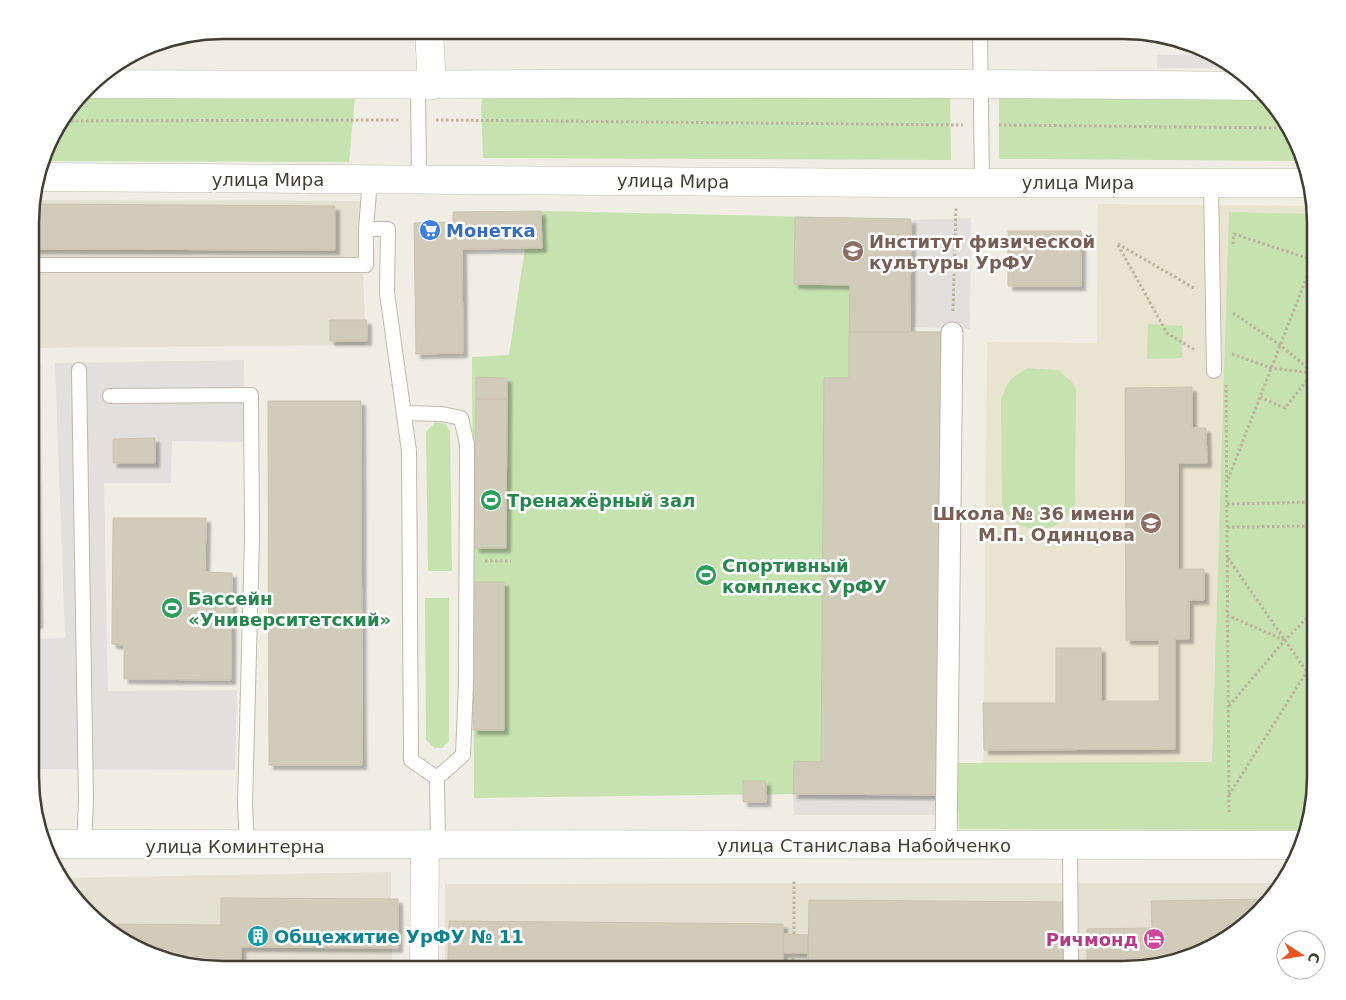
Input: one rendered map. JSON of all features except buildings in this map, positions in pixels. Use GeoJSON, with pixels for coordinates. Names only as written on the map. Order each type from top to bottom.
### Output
{"type":"FeatureCollection","features":[{"type":"Feature","properties":{"kind":"street"},"geometry":{"type":"LineString","coordinates":[[425,85],[428,39]]}},
{"type":"Feature","properties":{"kind":"street"},"geometry":{"type":"LineString","coordinates":[[103,84],[425,85],[981,82],[1245,86]]}},
{"type":"Feature","properties":{"kind":"street","name":"улица Мира"},"geometry":{"type":"LineString","coordinates":[[44,177],[982,183],[1303,183]]}},
{"type":"Feature","properties":{"kind":"street"},"geometry":{"type":"LineString","coordinates":[[946,845],[952,333]]}},
{"type":"Feature","properties":{"kind":"street","name":"улица Коминтерна"},"geometry":{"type":"LineString","coordinates":[[52,844],[84,846],[432,846]]}},
{"type":"Feature","properties":{"kind":"street","name":"улица Станислава Набойченко"},"geometry":{"type":"LineString","coordinates":[[432,846],[1294,845]]}},
{"type":"Feature","properties":{"kind":"street"},"geometry":{"type":"LineString","coordinates":[[425,961],[432,846]]}},
{"type":"Feature","properties":{"kind":"lane"},"geometry":{"type":"LineString","coordinates":[[980,39],[982,183]]}},
{"type":"Feature","properties":{"kind":"lane"},"geometry":{"type":"LineString","coordinates":[[419,179],[425,85]]}},
{"type":"Feature","properties":{"kind":"lane"},"geometry":{"type":"LineString","coordinates":[[39,265],[366,266],[366,229],[370,179]]}},
{"type":"Feature","properties":{"kind":"lane"},"geometry":{"type":"LineString","coordinates":[[1211,182],[1213,298],[1218,367]]}},
{"type":"Feature","properties":{"kind":"lane"},"geometry":{"type":"LineString","coordinates":[[366,229],[388,229],[387,293],[409,450],[411,760],[437,778]]}},
{"type":"Feature","properties":{"kind":"lane"},"geometry":{"type":"LineString","coordinates":[[79,370],[86,801],[84,846]]}},
{"type":"Feature","properties":{"kind":"lane"},"geometry":{"type":"LineString","coordinates":[[110,396],[252,395],[252,537],[245,804],[248,846]]}},
{"type":"Feature","properties":{"kind":"lane"},"geometry":{"type":"LineString","coordinates":[[404,414],[442,414],[460,418],[467,444],[466,683],[462,755],[437,778],[432,846]]}},
{"type":"Feature","properties":{"kind":"lane"},"geometry":{"type":"LineString","coordinates":[[1070,845],[1071,961]]}},
{"type":"Feature","properties":{"kind":"path"},"geometry":{"type":"LineString","coordinates":[[70,121],[366,121]]}},
{"type":"Feature","properties":{"kind":"path"},"geometry":{"type":"LineString","coordinates":[[474,122],[1281,128]]}},
{"type":"Feature","properties":{"kind":"path"},"geometry":{"type":"LineString","coordinates":[[952,333],[956,205]]}},
{"type":"Feature","properties":{"kind":"path"},"geometry":{"type":"LineString","coordinates":[[1232,253],[1234,234],[1307,257]]}},
{"type":"Feature","properties":{"kind":"path"},"geometry":{"type":"LineString","coordinates":[[1218,367],[1167,334],[1118,244],[1213,298],[1280,346],[1307,368]]}},
{"type":"Feature","properties":{"kind":"path"},"geometry":{"type":"LineString","coordinates":[[1226,482],[1307,280]]}},
{"type":"Feature","properties":{"kind":"path"},"geometry":{"type":"LineString","coordinates":[[1229,812],[1227,504],[1218,367],[1226,352],[1271,368],[1307,373]]}},
{"type":"Feature","properties":{"kind":"path"},"geometry":{"type":"LineString","coordinates":[[1260,397],[1285,408],[1307,382]]}},
{"type":"Feature","properties":{"kind":"path"},"geometry":{"type":"LineString","coordinates":[[1227,504],[1307,502]]}},
{"type":"Feature","properties":{"kind":"path"},"geometry":{"type":"LineString","coordinates":[[1227,527],[1307,526]]}},
{"type":"Feature","properties":{"kind":"path"},"geometry":{"type":"LineString","coordinates":[[1227,557],[1306,672],[1228,796]]}},
{"type":"Feature","properties":{"kind":"path"},"geometry":{"type":"LineString","coordinates":[[466,561],[511,561]]}},
{"type":"Feature","properties":{"kind":"path"},"geometry":{"type":"LineString","coordinates":[[1227,615],[1285,640]]}},
{"type":"Feature","properties":{"kind":"path"},"geometry":{"type":"LineString","coordinates":[[1228,707],[1285,640],[1307,618]]}},
{"type":"Feature","properties":{"kind":"path"},"geometry":{"type":"LineString","coordinates":[[794,881],[794,934]]}},
{"type":"Feature","properties":{"kind":"path"},"geometry":{"type":"LineString","coordinates":[[793,953],[793,961]]}},
{"type":"Feature","properties":{"kind":"shaded area"},"geometry":{"type":"Polygon","coordinates":[[[1157,55],[1197,55],[1222,68],[1157,68],[1157,55]]]}},
{"type":"Feature","properties":{"kind":"shaded area"},"geometry":{"type":"Polygon","coordinates":[[[40,200],[360,201],[366,345],[39,348],[40,200]]]}},
{"type":"Feature","properties":{"kind":"shaded area","name":"Школа № 36 имени М.П. Одинцова"},"geometry":{"type":"Polygon","coordinates":[[[1098,204],[1307,206],[1307,790],[983,799],[987,342],[1097,343],[1098,204]]]}},
{"type":"Feature","properties":{"kind":"shaded area"},"geometry":{"type":"Polygon","coordinates":[[[971,218],[970,329],[913,327],[914,220],[971,218]]]}},
{"type":"Feature","properties":{"kind":"shaded area"},"geometry":{"type":"Polygon","coordinates":[[[244,360],[243,442],[172,441],[171,483],[104,483],[108,691],[237,690],[235,770],[39,769],[39,639],[65,638],[55,363],[244,360]]]}},
{"type":"Feature","properties":{"kind":"shaded area"},"geometry":{"type":"Polygon","coordinates":[[[793,794],[936,795],[937,815],[794,815],[793,794]]]}},
{"type":"Feature","properties":{"kind":"shaded area"},"geometry":{"type":"Polygon","coordinates":[[[391,872],[392,961],[211,961],[175,955],[131,937],[111,923],[93,907],[69,878],[391,872]]]}},
{"type":"Feature","properties":{"kind":"shaded area"},"geometry":{"type":"Polygon","coordinates":[[[1273,883],[1253,907],[1215,937],[1171,955],[1135,961],[445,961],[445,884],[1273,883]]]}},
{"type":"Feature","properties":{"kind":"green space"},"geometry":{"type":"Polygon","coordinates":[[[484,89],[950,90],[951,160],[483,158],[481,107],[484,89]]]}},
{"type":"Feature","properties":{"kind":"green space"},"geometry":{"type":"Polygon","coordinates":[[[91,95],[355,97],[349,162],[50,161],[63,131],[91,95]]]}},
{"type":"Feature","properties":{"kind":"green space"},"geometry":{"type":"Polygon","coordinates":[[[999,96],[1257,97],[1283,131],[1296,161],[999,159],[999,96]]]}},
{"type":"Feature","properties":{"kind":"green space","name":"Спортивный комплекс УрФУ"},"geometry":{"type":"Polygon","coordinates":[[[541,211],[911,219],[910,331],[941,332],[936,795],[793,794],[474,798],[472,357],[509,355],[525,248],[542,248],[541,211]]]}},
{"type":"Feature","properties":{"kind":"green space"},"geometry":{"type":"Polygon","coordinates":[[[1229,212],[1307,214],[1307,789],[1304,813],[1299,830],[959,829],[956,763],[1212,762],[1229,212]]]}},
{"type":"Feature","properties":{"kind":"green space"},"geometry":{"type":"Polygon","coordinates":[[[1148,324],[1183,326],[1182,358],[1147,359],[1148,324]]]}},
{"type":"Feature","properties":{"kind":"green space"},"geometry":{"type":"Polygon","coordinates":[[[1028,368],[1058,370],[1072,382],[1076,390],[1075,503],[1069,514],[1061,522],[1051,527],[1039,529],[1028,528],[1017,523],[1008,516],[1002,505],[1001,402],[1010,381],[1028,368]]]}},
{"type":"Feature","properties":{"kind":"green space"},"geometry":{"type":"Polygon","coordinates":[[[435,422],[446,424],[450,431],[452,571],[428,571],[426,432],[435,422]]]}},
{"type":"Feature","properties":{"kind":"green space"},"geometry":{"type":"Polygon","coordinates":[[[425,598],[449,598],[449,741],[442,748],[434,748],[426,740],[425,598]]]}},
{"type":"Feature","properties":{"kind":"place","name":"Монетка"},"geometry":{"type":"Point","coordinates":[430,230]}},
{"type":"Feature","properties":{"kind":"place","name":"Институт физической культуры УрФУ"},"geometry":{"type":"Point","coordinates":[853,251]}},
{"type":"Feature","properties":{"kind":"place","name":"Тренажёрный зал"},"geometry":{"type":"Point","coordinates":[491,500]}},
{"type":"Feature","properties":{"kind":"place","name":"Школа № 36 имени М.П. Одинцова"},"geometry":{"type":"Point","coordinates":[1151,523]}},
{"type":"Feature","properties":{"kind":"place","name":"Спортивный комплекс УрФУ"},"geometry":{"type":"Point","coordinates":[706,575]}},
{"type":"Feature","properties":{"kind":"place","name":"Бассейн «Университетский»"},"geometry":{"type":"Point","coordinates":[172,608]}},
{"type":"Feature","properties":{"kind":"place","name":"Общежитие УрФУ № 11"},"geometry":{"type":"Point","coordinates":[258,936]}},
{"type":"Feature","properties":{"kind":"place","name":"Ричмонд"},"geometry":{"type":"Point","coordinates":[1154,939]}}]}
